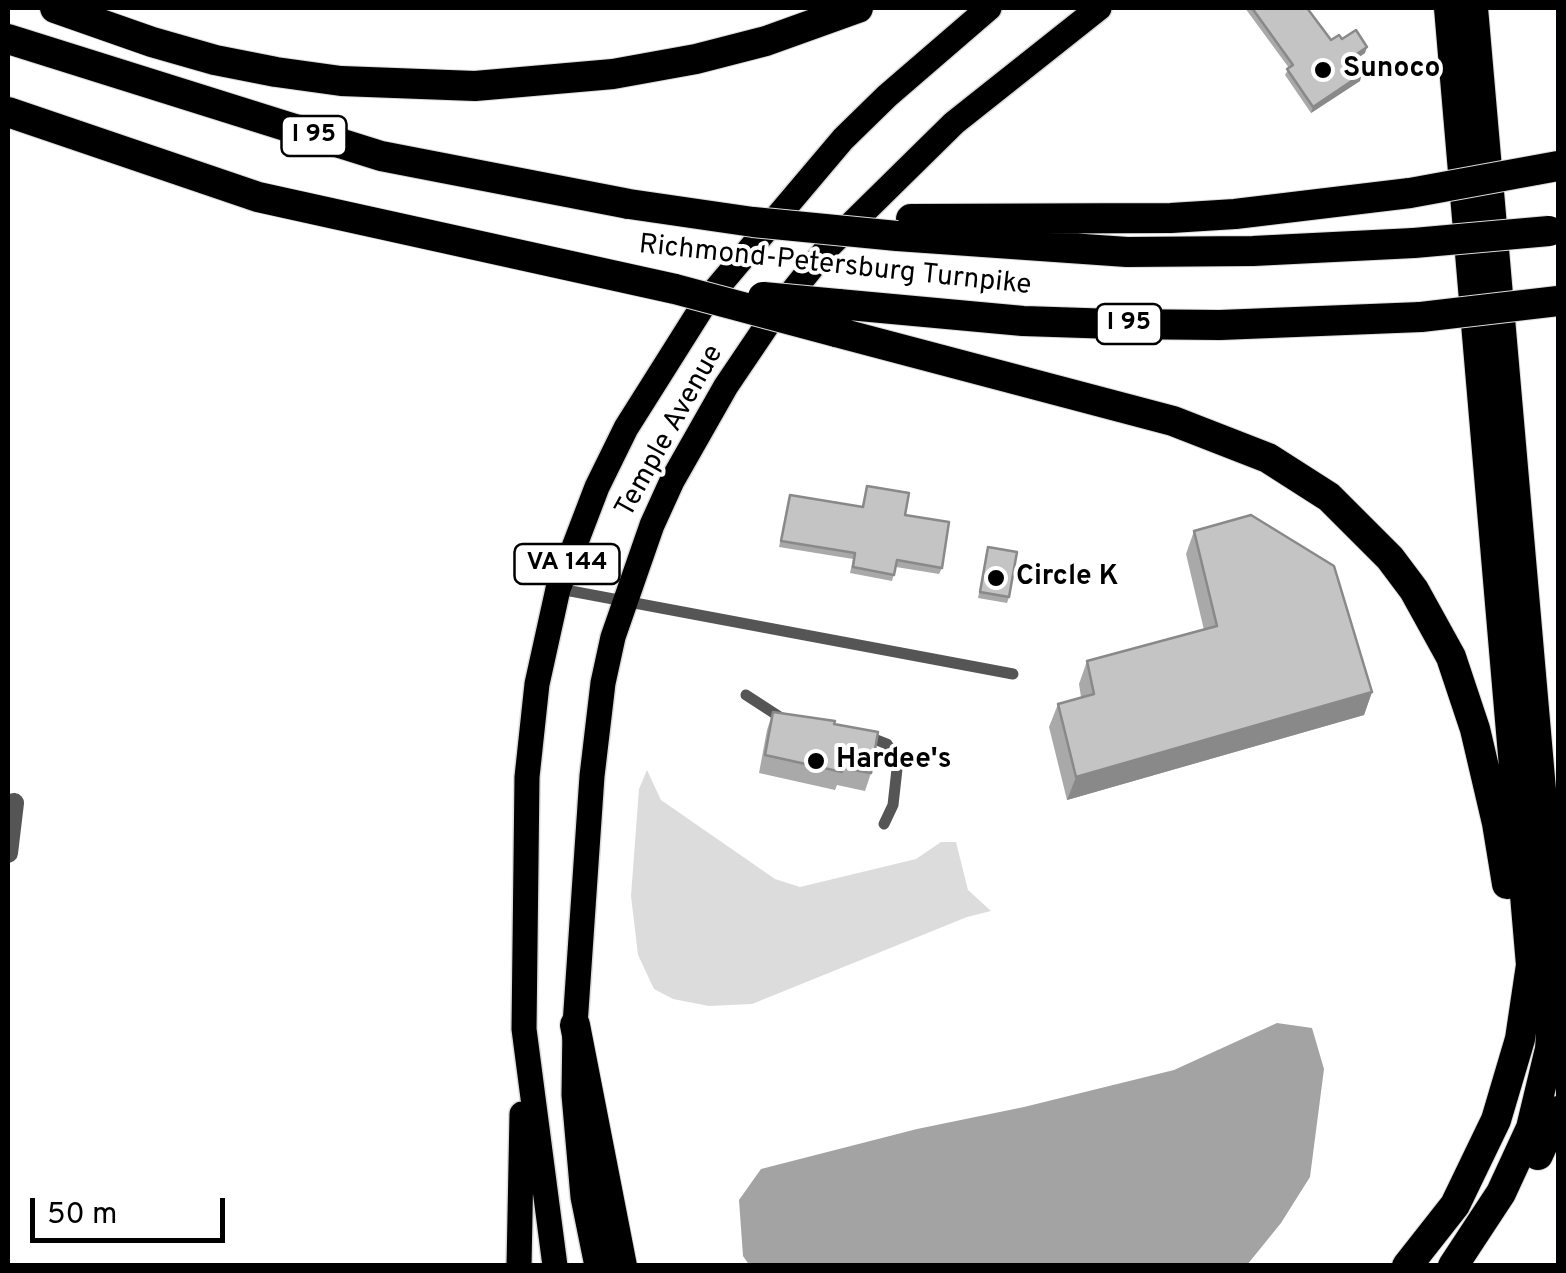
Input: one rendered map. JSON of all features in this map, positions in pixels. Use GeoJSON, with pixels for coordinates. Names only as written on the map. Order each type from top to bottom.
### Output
{"type":"FeatureCollection","features":[{"type":"Feature","properties":{"kind":"highway"},"geometry":{"type":"LineString","coordinates":[[55,8],[215,60],[341,81],[474,86],[613,74],[696,59],[766,41],[858,8]]}},
{"type":"Feature","properties":{"kind":"highway"},"geometry":{"type":"LineString","coordinates":[[1407,1266],[1478,1163],[1507,1087],[1528,998],[1529,931],[1449,8]]}},
{"type":"Feature","properties":{"kind":"highway"},"geometry":{"type":"LineString","coordinates":[[1453,1266],[1501,1192],[1531,1128],[1550,1049],[1556,962],[1473,8]]}},
{"type":"Feature","properties":{"kind":"highway","name":"Richmond-Petersburg Turnpike"},"geometry":{"type":"LineString","coordinates":[[8,39],[381,156],[629,204],[753,222],[904,228],[1127,252],[1414,243],[1554,230]]}},
{"type":"Feature","properties":{"kind":"highway","name":"Richmond-Petersburg Turnpike"},"geometry":{"type":"LineString","coordinates":[[8,112],[258,197],[568,267],[837,318],[1220,325],[1422,316],[1558,302]]}},
{"type":"Feature","properties":{"kind":"highway"},"geometry":{"type":"LineString","coordinates":[[904,228],[1252,212],[1410,192],[1558,166]]}},
{"type":"Feature","properties":{"kind":"highway"},"geometry":{"type":"LineString","coordinates":[[837,318],[1173,421],[1268,458],[1302,477],[1349,516],[1390,558],[1433,622],[1450,658],[1468,703],[1486,773],[1503,858],[1512,932],[1514,984],[1507,1087]]}},
{"type":"Feature","properties":{"kind":"highway"},"geometry":{"type":"LineString","coordinates":[[576,1025],[622,1266]]}},
{"type":"Feature","properties":{"kind":"highway"},"geometry":{"type":"LineString","coordinates":[[1474,1266],[1508,1216],[1558,1111]]}},
{"type":"Feature","properties":{"kind":"main road","name":"Temple Avenue"},"geometry":{"type":"LineString","coordinates":[[555,1266],[524,1029],[527,777],[536,684],[558,589],[596,487],[626,428],[706,301],[843,139],[990,8]]}},
{"type":"Feature","properties":{"kind":"main road","name":"Temple Avenue"},"geometry":{"type":"LineString","coordinates":[[597,1266],[577,1142],[576,1025],[596,729],[623,601],[652,524],[726,386],[786,299],[830,246],[954,124],[1036,54],[1099,8]]}},
{"type":"Feature","properties":{"kind":"main road"},"geometry":{"type":"LineString","coordinates":[[520,1266],[524,1029]]}},
{"type":"Feature","properties":{"kind":"street"},"geometry":{"type":"LineString","coordinates":[[8,853],[14,804]]}},
{"type":"Feature","properties":{"kind":"lane"},"geometry":{"type":"LineString","coordinates":[[558,589],[1012,674]]}},
{"type":"Feature","properties":{"kind":"lane"},"geometry":{"type":"LineString","coordinates":[[746,695],[787,722],[804,724]]}},
{"type":"Feature","properties":{"kind":"lane"},"geometry":{"type":"LineString","coordinates":[[855,733],[887,744],[898,760],[894,804],[884,824]]}},
{"type":"Feature","properties":{"kind":"shaded area"},"geometry":{"type":"Polygon","coordinates":[[[647,770],[661,800],[775,879],[800,887],[916,859],[941,842],[956,842],[968,890],[991,911],[967,917],[752,1004],[709,1006],[673,999],[654,989],[638,955],[631,896],[639,789],[647,770]]]}},
{"type":"Feature","properties":{"kind":"shaded area"},"geometry":{"type":"Polygon","coordinates":[[[1277,1023],[1312,1028],[1324,1069],[1310,1177],[1281,1223],[1247,1265],[750,1266],[743,1256],[739,1200],[761,1169],[1174,1070],[1277,1023]]]}},
{"type":"Feature","properties":{"kind":"building"},"geometry":{"type":"Polygon","coordinates":[[[1252,8],[1307,8],[1331,40],[1339,35],[1342,39],[1356,30],[1367,47],[1351,58],[1362,74],[1313,107],[1287,69],[1293,65],[1252,8]]]}},
{"type":"Feature","properties":{"kind":"building","name":"Circle K"},"geometry":{"type":"Polygon","coordinates":[[[867,486],[909,493],[905,515],[949,522],[942,568],[897,560],[894,575],[853,567],[855,553],[781,541],[790,495],[863,507],[867,486]]]}},
{"type":"Feature","properties":{"kind":"building"},"geometry":{"type":"Polygon","coordinates":[[[1251,515],[1334,566],[1372,692],[1076,777],[1058,704],[1094,694],[1087,661],[1217,626],[1194,531],[1251,515]]]}},
{"type":"Feature","properties":{"kind":"building","name":"Circle K"},"geometry":{"type":"Polygon","coordinates":[[[988,547],[1017,552],[1009,597],[980,592],[988,547]]]}},
{"type":"Feature","properties":{"kind":"building"},"geometry":{"type":"Polygon","coordinates":[[[773,712],[878,732],[871,773],[842,768],[842,772],[765,755],[773,712]]]}},
{"type":"Feature","properties":{"kind":"place","name":"Sunoco"},"geometry":{"type":"Point","coordinates":[1323,70]}},
{"type":"Feature","properties":{"kind":"place","name":"Circle K"},"geometry":{"type":"Point","coordinates":[996,578]}},
{"type":"Feature","properties":{"kind":"place","name":"Hardee's"},"geometry":{"type":"Point","coordinates":[816,761]}}]}
